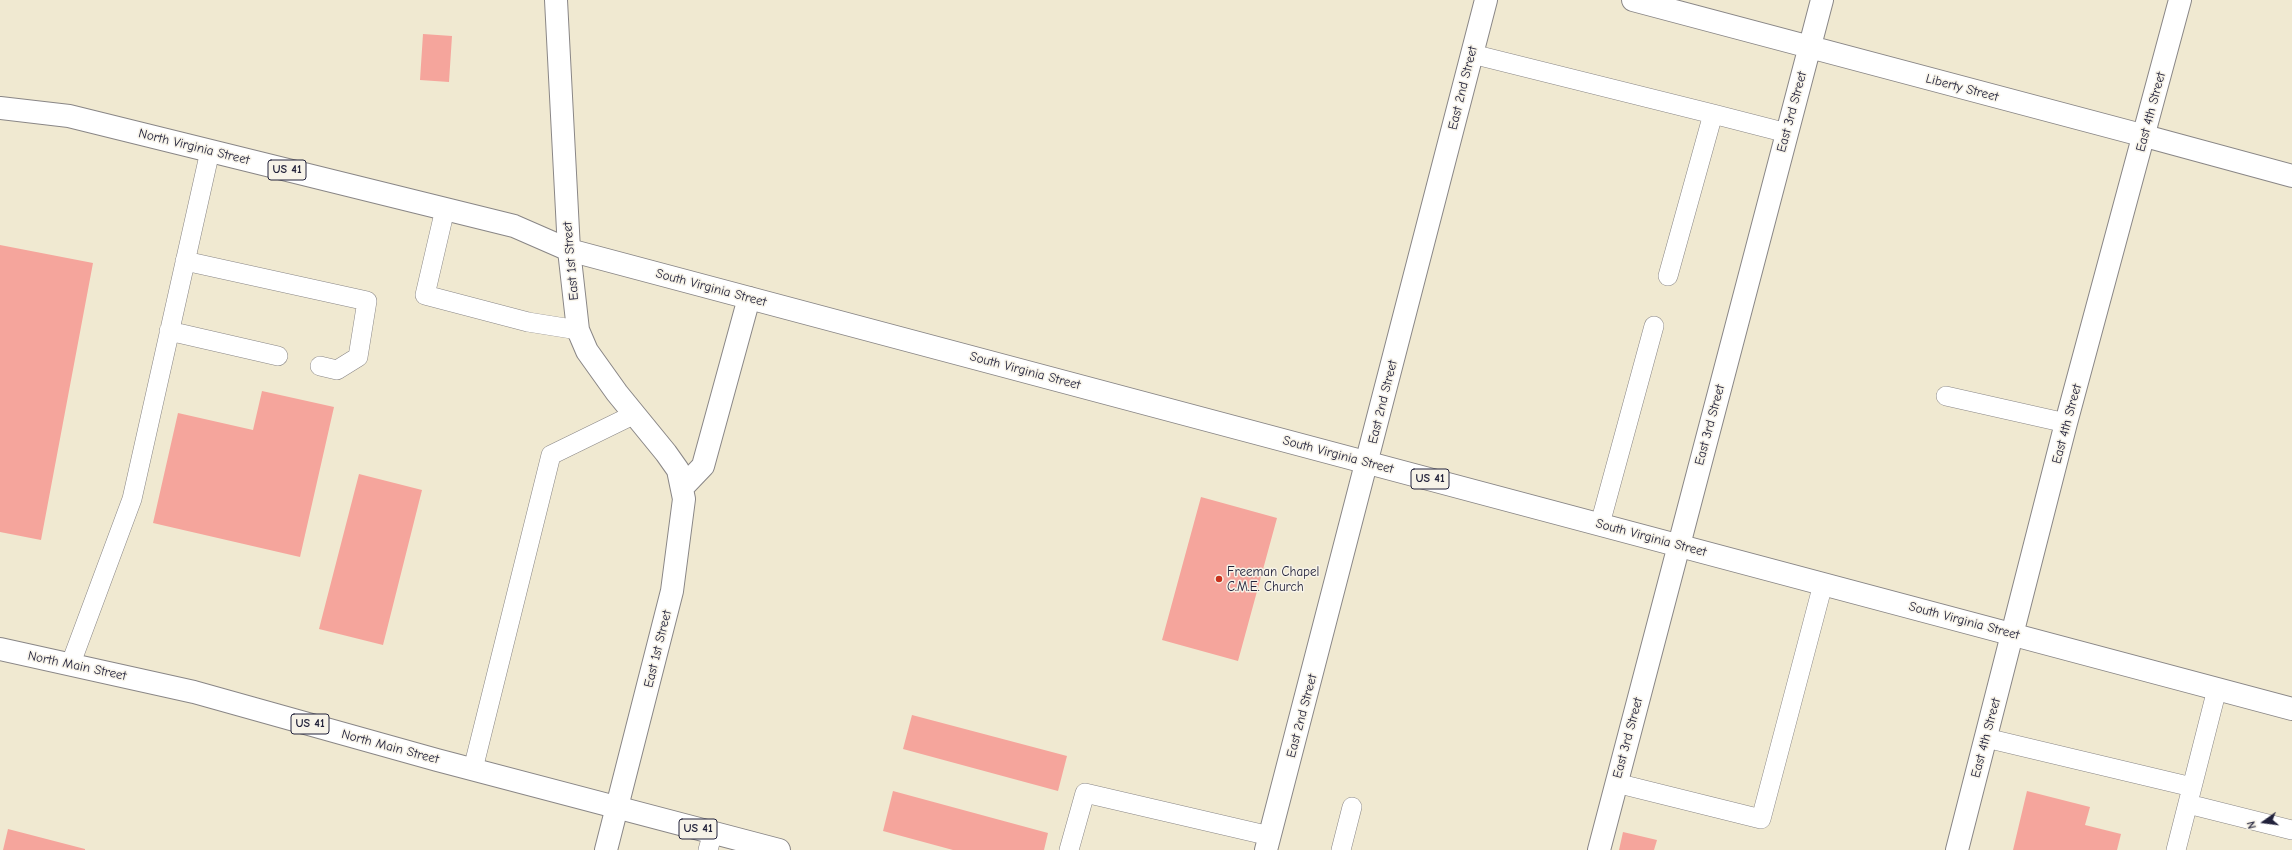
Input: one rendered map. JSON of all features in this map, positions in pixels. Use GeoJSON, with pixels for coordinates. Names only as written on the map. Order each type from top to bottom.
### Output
{"type":"FeatureCollection","features":[{"type":"Feature","properties":{"kind":"street","name":"East 1st Street"},"geometry":{"type":"LineString","coordinates":[[556,0],[569,250],[578,330],[587,351],[678,470],[684,499],[672,591],[606,850]]}},
{"type":"Feature","properties":{"kind":"street","name":"East 2nd Street"},"geometry":{"type":"LineString","coordinates":[[1268,843],[1486,0]]}},
{"type":"Feature","properties":{"kind":"street","name":"Liberty Street"},"geometry":{"type":"LineString","coordinates":[[1633,0],[2292,176]]}},
{"type":"Feature","properties":{"kind":"street","name":"East 3rd Street"},"geometry":{"type":"LineString","coordinates":[[1599,850],[1822,0]]}},
{"type":"Feature","properties":{"kind":"street","name":"East 4th Street"},"geometry":{"type":"LineString","coordinates":[[1957,850],[2014,635],[2066,423],[2145,136],[2180,0]]}},
{"type":"Feature","properties":{"kind":"street","name":"North Virginia Street"},"geometry":{"type":"LineString","coordinates":[[0,108],[69,116],[514,226],[569,250]]}},
{"type":"Feature","properties":{"kind":"street","name":"South Virginia Street"},"geometry":{"type":"LineString","coordinates":[[569,250],[2292,709]]}},
{"type":"Feature","properties":{"kind":"street"},"geometry":{"type":"LineString","coordinates":[[682,488],[703,466],[749,298]]}},
{"type":"Feature","properties":{"kind":"street","name":"North Main Street"},"geometry":{"type":"LineString","coordinates":[[0,649],[194,692],[617,807]]}},
{"type":"Feature","properties":{"kind":"street","name":"US 41"},"geometry":{"type":"LineString","coordinates":[[617,807],[711,841],[779,850]]}},
{"type":"Feature","properties":{"kind":"lane"},"geometry":{"type":"LineString","coordinates":[[1472,54],[1787,134]]}},
{"type":"Feature","properties":{"kind":"lane"},"geometry":{"type":"LineString","coordinates":[[1668,276],[1713,114]]}},
{"type":"Feature","properties":{"kind":"lane"},"geometry":{"type":"LineString","coordinates":[[71,664],[132,499],[210,151]]}},
{"type":"Feature","properties":{"kind":"lane"},"geometry":{"type":"LineString","coordinates":[[445,209],[425,295],[528,322],[578,330]]}},
{"type":"Feature","properties":{"kind":"lane"},"geometry":{"type":"LineString","coordinates":[[185,261],[367,301],[358,358],[337,370],[320,366]]}},
{"type":"Feature","properties":{"kind":"lane"},"geometry":{"type":"LineString","coordinates":[[1600,524],[1654,326]]}},
{"type":"Feature","properties":{"kind":"lane"},"geometry":{"type":"LineString","coordinates":[[169,331],[278,356]]}},
{"type":"Feature","properties":{"kind":"lane"},"geometry":{"type":"LineString","coordinates":[[1946,396],[2066,423]]}},
{"type":"Feature","properties":{"kind":"lane"},"geometry":{"type":"LineString","coordinates":[[473,769],[550,455],[634,414]]}},
{"type":"Feature","properties":{"kind":"lane"},"geometry":{"type":"LineString","coordinates":[[1616,783],[1761,819],[1823,584]]}},
{"type":"Feature","properties":{"kind":"lane"},"geometry":{"type":"LineString","coordinates":[[2176,850],[2217,689]]}},
{"type":"Feature","properties":{"kind":"lane"},"geometry":{"type":"LineString","coordinates":[[1986,738],[2190,796],[2292,830]]}},
{"type":"Feature","properties":{"kind":"lane"},"geometry":{"type":"LineString","coordinates":[[1069,850],[1085,793],[1268,843]]}},
{"type":"Feature","properties":{"kind":"lane"},"geometry":{"type":"LineString","coordinates":[[1341,850],[1352,807]]}},
{"type":"Feature","properties":{"kind":"building"},"geometry":{"type":"Polygon","coordinates":[[[423,34],[452,36],[449,82],[420,80],[423,34]]]}},
{"type":"Feature","properties":{"kind":"building"},"geometry":{"type":"Polygon","coordinates":[[[0,245],[93,263],[41,540],[0,532],[0,245]]]}},
{"type":"Feature","properties":{"kind":"building"},"geometry":{"type":"Polygon","coordinates":[[[262,391],[334,407],[300,557],[153,523],[178,413],[253,430],[262,391]]]}},
{"type":"Feature","properties":{"kind":"building"},"geometry":{"type":"Polygon","coordinates":[[[359,474],[422,490],[383,645],[319,629],[359,474]]]}},
{"type":"Feature","properties":{"kind":"building","name":"Freeman Chapel C.M.E. Church"},"geometry":{"type":"Polygon","coordinates":[[[1201,497],[1277,518],[1238,661],[1162,640],[1201,497]]]}},
{"type":"Feature","properties":{"kind":"building"},"geometry":{"type":"Polygon","coordinates":[[[912,715],[1067,756],[1058,791],[903,749],[912,715]]]}},
{"type":"Feature","properties":{"kind":"building"},"geometry":{"type":"Polygon","coordinates":[[[893,791],[1048,833],[1044,850],[953,850],[883,831],[893,791]]]}},
{"type":"Feature","properties":{"kind":"building"},"geometry":{"type":"Polygon","coordinates":[[[2027,791],[2090,807],[2085,825],[2121,834],[2117,850],[2013,850],[2027,791]]]}},
{"type":"Feature","properties":{"kind":"building"},"geometry":{"type":"Polygon","coordinates":[[[8,829],[85,849],[85,850],[3,850],[8,829]]]}},
{"type":"Feature","properties":{"kind":"building"},"geometry":{"type":"Polygon","coordinates":[[[1623,832],[1657,840],[1654,850],[1619,850],[1623,832]]]}},
{"type":"Feature","properties":{"kind":"place","name":"Freeman Chapel C.M.E. Church"},"geometry":{"type":"Point","coordinates":[1219,579]}}]}
